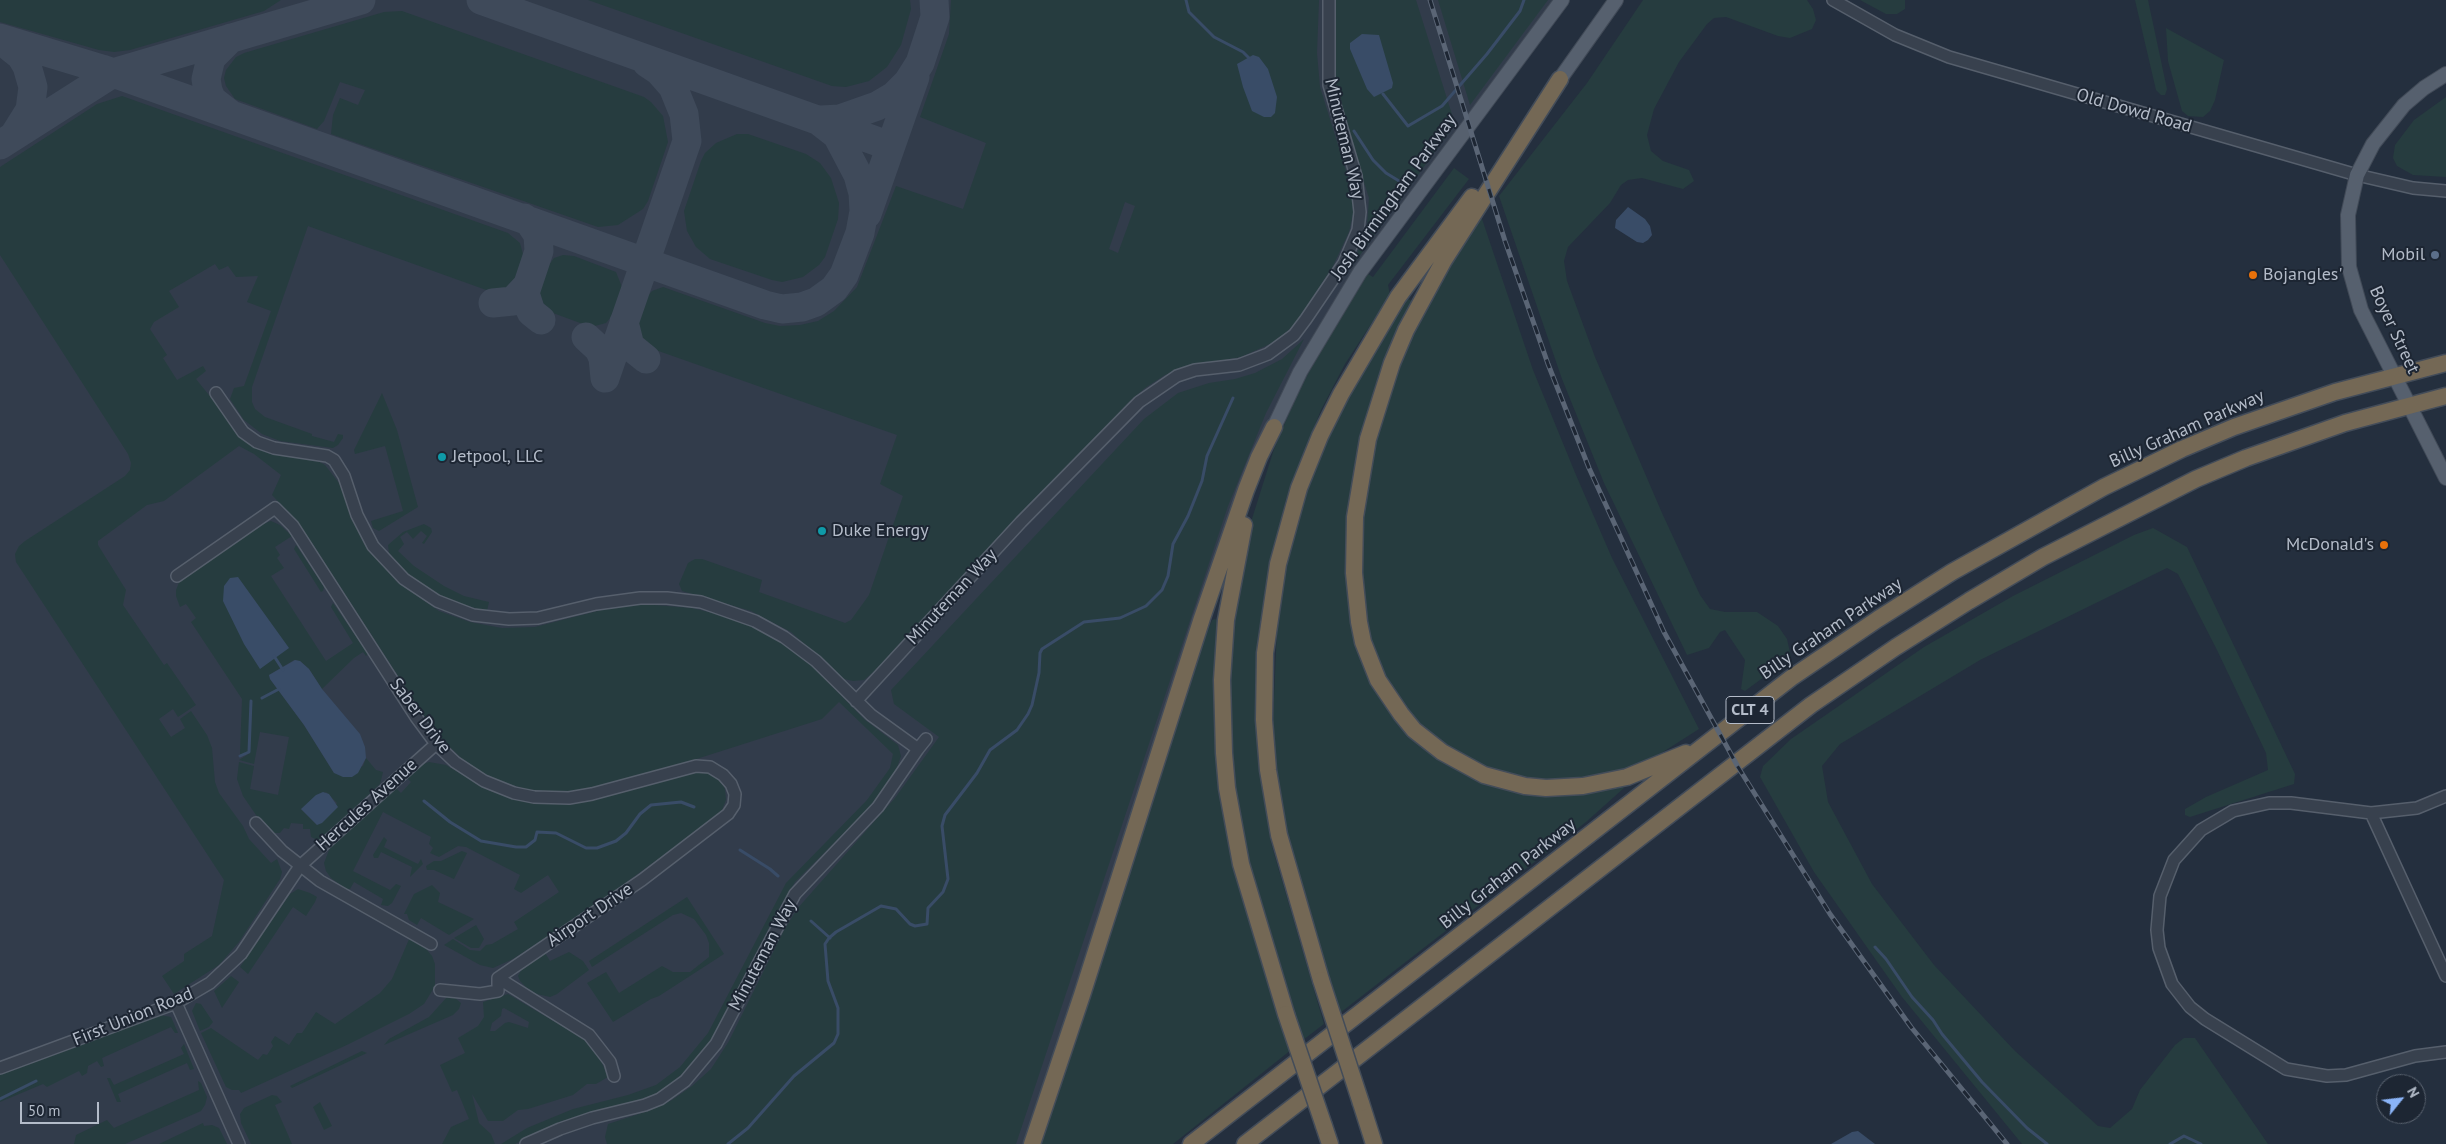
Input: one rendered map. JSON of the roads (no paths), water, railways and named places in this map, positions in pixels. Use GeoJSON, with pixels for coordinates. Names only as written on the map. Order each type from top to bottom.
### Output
{"type":"FeatureCollection","features":[{"type":"Feature","properties":{"kind":"highway"},"geometry":{"type":"LineString","coordinates":[[1560,79],[1444,260],[1406,330],[1379,399],[1364,459],[1355,517],[1355,599],[1363,642],[1378,680],[1414,730],[1462,765],[1507,782],[1546,788],[1596,784],[1627,776],[1708,743]]}},
{"type":"Feature","properties":{"kind":"highway"},"geometry":{"type":"LineString","coordinates":[[1374,1144],[1321,980],[1280,835],[1268,770],[1264,720],[1265,661],[1270,608],[1289,520],[1320,436],[1368,345],[1398,297],[1560,79]]}},
{"type":"Feature","properties":{"kind":"highway","name":"Billy Graham Parkway"},"geometry":{"type":"LineString","coordinates":[[1191,1144],[1791,678],[1952,572],[2104,487],[2182,449],[2234,428],[2335,392],[2446,363]]}},
{"type":"Feature","properties":{"kind":"highway"},"geometry":{"type":"LineString","coordinates":[[1245,1144],[1811,705],[1896,646],[2043,558],[2196,479],[2295,440],[2446,396]]}},
{"type":"Feature","properties":{"kind":"highway"},"geometry":{"type":"LineString","coordinates":[[1274,427],[1245,521],[1230,592],[1224,643],[1222,714],[1227,788],[1241,864],[1286,1014],[1330,1144]]}},
{"type":"Feature","properties":{"kind":"highway"},"geometry":{"type":"LineString","coordinates":[[1032,1144],[1082,995],[1202,618],[1246,490],[1259,457],[1274,427]]}},
{"type":"Feature","properties":{"kind":"main road","name":"Josh Birmingham Parkway"},"geometry":{"type":"LineString","coordinates":[[1274,427],[1305,364],[1360,272],[1562,0]]}},
{"type":"Feature","properties":{"kind":"main road"},"geometry":{"type":"LineString","coordinates":[[1560,79],[1616,0]]}},
{"type":"Feature","properties":{"kind":"main road","name":"Boyer Street"},"geometry":{"type":"LineString","coordinates":[[2446,74],[2424,88],[2394,116],[2373,144],[2357,175],[2348,215],[2349,267],[2361,310],[2446,478]]}},
{"type":"Feature","properties":{"kind":"street","name":"Minuteman Way"},"geometry":{"type":"LineString","coordinates":[[856,701],[1021,522],[1139,402],[1177,376],[1195,370],[1239,364],[1268,354],[1294,335],[1344,263],[1358,230],[1360,194],[1329,85],[1329,0]]}},
{"type":"Feature","properties":{"kind":"street","name":"Old Dowd Road"},"geometry":{"type":"LineString","coordinates":[[1833,0],[1895,35],[1949,57],[2357,175],[2413,188],[2446,191]]}},
{"type":"Feature","properties":{"kind":"street"},"geometry":{"type":"LineString","coordinates":[[216,394],[243,432],[257,442],[274,448],[327,456],[334,460],[347,482],[357,515],[373,546],[404,579],[437,601],[473,615],[509,619],[538,618],[621,600],[667,598],[701,602],[755,621],[784,637],[816,662],[871,715],[918,749]]}},
{"type":"Feature","properties":{"kind":"street","name":"Saber Drive"},"geometry":{"type":"LineString","coordinates":[[177,576],[275,508],[293,526],[416,717],[436,744],[464,769],[484,781],[514,793],[557,798],[592,794],[696,766],[710,768],[723,775],[731,784],[735,794],[734,805]]}},
{"type":"Feature","properties":{"kind":"street","name":"Minuteman Way"},"geometry":{"type":"LineString","coordinates":[[526,1144],[592,1118],[645,1106],[660,1100],[685,1081],[707,1057],[720,1036],[795,894],[878,807],[926,739]]}},
{"type":"Feature","properties":{"kind":"street","name":"Hercules Avenue"},"geometry":{"type":"LineString","coordinates":[[300,866],[436,744]]}},
{"type":"Feature","properties":{"kind":"street"},"geometry":{"type":"LineString","coordinates":[[2446,796],[2417,808],[2371,813],[2291,803],[2269,803],[2233,811],[2201,830],[2174,860],[2160,896],[2157,930],[2165,966],[2179,995],[2205,1019],[2286,1069],[2327,1076],[2346,1075],[2415,1056],[2446,1052]]}},
{"type":"Feature","properties":{"kind":"street","name":"Airport Drive"},"geometry":{"type":"LineString","coordinates":[[440,990],[480,994],[498,991],[498,978],[642,880],[728,814],[734,805]]}},
{"type":"Feature","properties":{"kind":"street"},"geometry":{"type":"LineString","coordinates":[[2371,813],[2446,976]]}},
{"type":"Feature","properties":{"kind":"street"},"geometry":{"type":"LineString","coordinates":[[256,822],[300,866],[320,881],[431,944]]}},
{"type":"Feature","properties":{"kind":"street","name":"First Union Road"},"geometry":{"type":"LineString","coordinates":[[0,1068],[176,1003],[210,984],[241,954],[300,866]]}},
{"type":"Feature","properties":{"kind":"street"},"geometry":{"type":"LineString","coordinates":[[498,978],[589,1035],[610,1062],[614,1076]]}},
{"type":"Feature","properties":{"kind":"street"},"geometry":{"type":"LineString","coordinates":[[176,1003],[238,1144]]}},
{"type":"Feature","properties":{"kind":"water"},"geometry":{"type":"Polygon","coordinates":[[[1362,34],[1379,35],[1393,83],[1392,88],[1374,97],[1367,89],[1350,49],[1350,43],[1362,34]]]}},
{"type":"Feature","properties":{"kind":"water"},"geometry":{"type":"Polygon","coordinates":[[[1253,55],[1259,57],[1268,69],[1277,97],[1275,113],[1271,117],[1264,117],[1252,111],[1243,87],[1237,64],[1253,55]]]}},
{"type":"Feature","properties":{"kind":"water"},"geometry":{"type":"Polygon","coordinates":[[[1628,207],[1645,219],[1650,226],[1652,235],[1643,243],[1637,242],[1615,228],[1616,220],[1628,207]]]}},
{"type":"Feature","properties":{"kind":"water"},"geometry":{"type":"Polygon","coordinates":[[[238,577],[289,648],[260,669],[244,644],[223,601],[224,586],[230,578],[238,577]]]}},
{"type":"Feature","properties":{"kind":"water"},"geometry":{"type":"Polygon","coordinates":[[[295,660],[300,661],[309,669],[322,689],[360,734],[365,747],[366,758],[358,773],[352,777],[343,777],[334,773],[304,725],[270,679],[269,675],[295,660]]]}},
{"type":"Feature","properties":{"kind":"water"},"geometry":{"type":"Polygon","coordinates":[[[323,792],[329,794],[338,807],[322,823],[317,825],[301,809],[316,795],[323,792]]]}},
{"type":"Feature","properties":{"kind":"water"},"geometry":{"type":"Polygon","coordinates":[[[1858,1131],[1875,1144],[1831,1144],[1852,1132],[1858,1131]]]}},
{"type":"Feature","properties":{"kind":"waterway"},"geometry":{"type":"LineString","coordinates":[[1186,0],[1189,12],[1214,37],[1243,52],[1249,58]]}},
{"type":"Feature","properties":{"kind":"waterway"},"geometry":{"type":"LineString","coordinates":[[1383,94],[1408,126],[1442,106],[1487,54],[1520,11],[1524,0]]}},
{"type":"Feature","properties":{"kind":"waterway"},"geometry":{"type":"LineString","coordinates":[[1354,131],[1373,160],[1386,173],[1404,184]]}},
{"type":"Feature","properties":{"kind":"waterway"},"geometry":{"type":"LineString","coordinates":[[728,1144],[748,1128],[794,1076],[834,1043],[838,1034],[838,1008],[828,981],[825,944],[829,938],[881,906],[896,909],[910,924],[915,926],[927,924],[928,908],[943,892],[948,879],[942,826],[945,815],[977,773],[990,750],[1017,730],[1028,714],[1032,705],[1039,673],[1042,649],[1084,622],[1120,618],[1146,606],[1162,590],[1168,576],[1173,544],[1188,516],[1202,481],[1207,456],[1233,398]]}},
{"type":"Feature","properties":{"kind":"waterway"},"geometry":{"type":"LineString","coordinates":[[274,656],[283,670]]}},
{"type":"Feature","properties":{"kind":"waterway"},"geometry":{"type":"LineString","coordinates":[[262,698],[279,689]]}},
{"type":"Feature","properties":{"kind":"waterway"},"geometry":{"type":"LineString","coordinates":[[240,756],[249,752],[251,701]]}},
{"type":"Feature","properties":{"kind":"waterway"},"geometry":{"type":"LineString","coordinates":[[424,801],[450,822],[481,841],[516,847],[526,847],[535,840],[537,832],[556,833],[586,848],[597,848],[616,841],[626,833],[640,814],[651,805],[681,802],[694,807]]}},
{"type":"Feature","properties":{"kind":"waterway"},"geometry":{"type":"LineString","coordinates":[[740,850],[778,876]]}},
{"type":"Feature","properties":{"kind":"waterway"},"geometry":{"type":"LineString","coordinates":[[811,921],[830,938]]}},
{"type":"Feature","properties":{"kind":"waterway"},"geometry":{"type":"LineString","coordinates":[[1875,947],[1886,959],[1912,997],[1933,1020],[1942,1034],[1982,1082],[2027,1128],[2047,1144]]}},
{"type":"Feature","properties":{"kind":"waterway"},"geometry":{"type":"LineString","coordinates":[[0,1099],[36,1081]]}},
{"type":"Feature","properties":{"kind":"waterway"},"geometry":{"type":"LineString","coordinates":[[2170,1144],[2184,1136],[2201,1144]]}},
{"type":"Feature","properties":{"kind":"railway"},"geometry":{"type":"LineString","coordinates":[[1430,0],[1505,241],[1548,364],[1589,468],[1664,632],[1738,767],[1830,914],[1911,1027],[2007,1144]]}},
{"type":"Feature","properties":{"kind":"place","name":"Mobil"},"geometry":{"type":"Point","coordinates":[2435,255]}},
{"type":"Feature","properties":{"kind":"place","name":"Bojangles'"},"geometry":{"type":"Point","coordinates":[2253,275]}},
{"type":"Feature","properties":{"kind":"place","name":"Jetpool, LLC"},"geometry":{"type":"Point","coordinates":[442,457]}},
{"type":"Feature","properties":{"kind":"place","name":"Duke Energy"},"geometry":{"type":"Point","coordinates":[822,531]}},
{"type":"Feature","properties":{"kind":"place","name":"McDonald's"},"geometry":{"type":"Point","coordinates":[2384,545]}}]}
